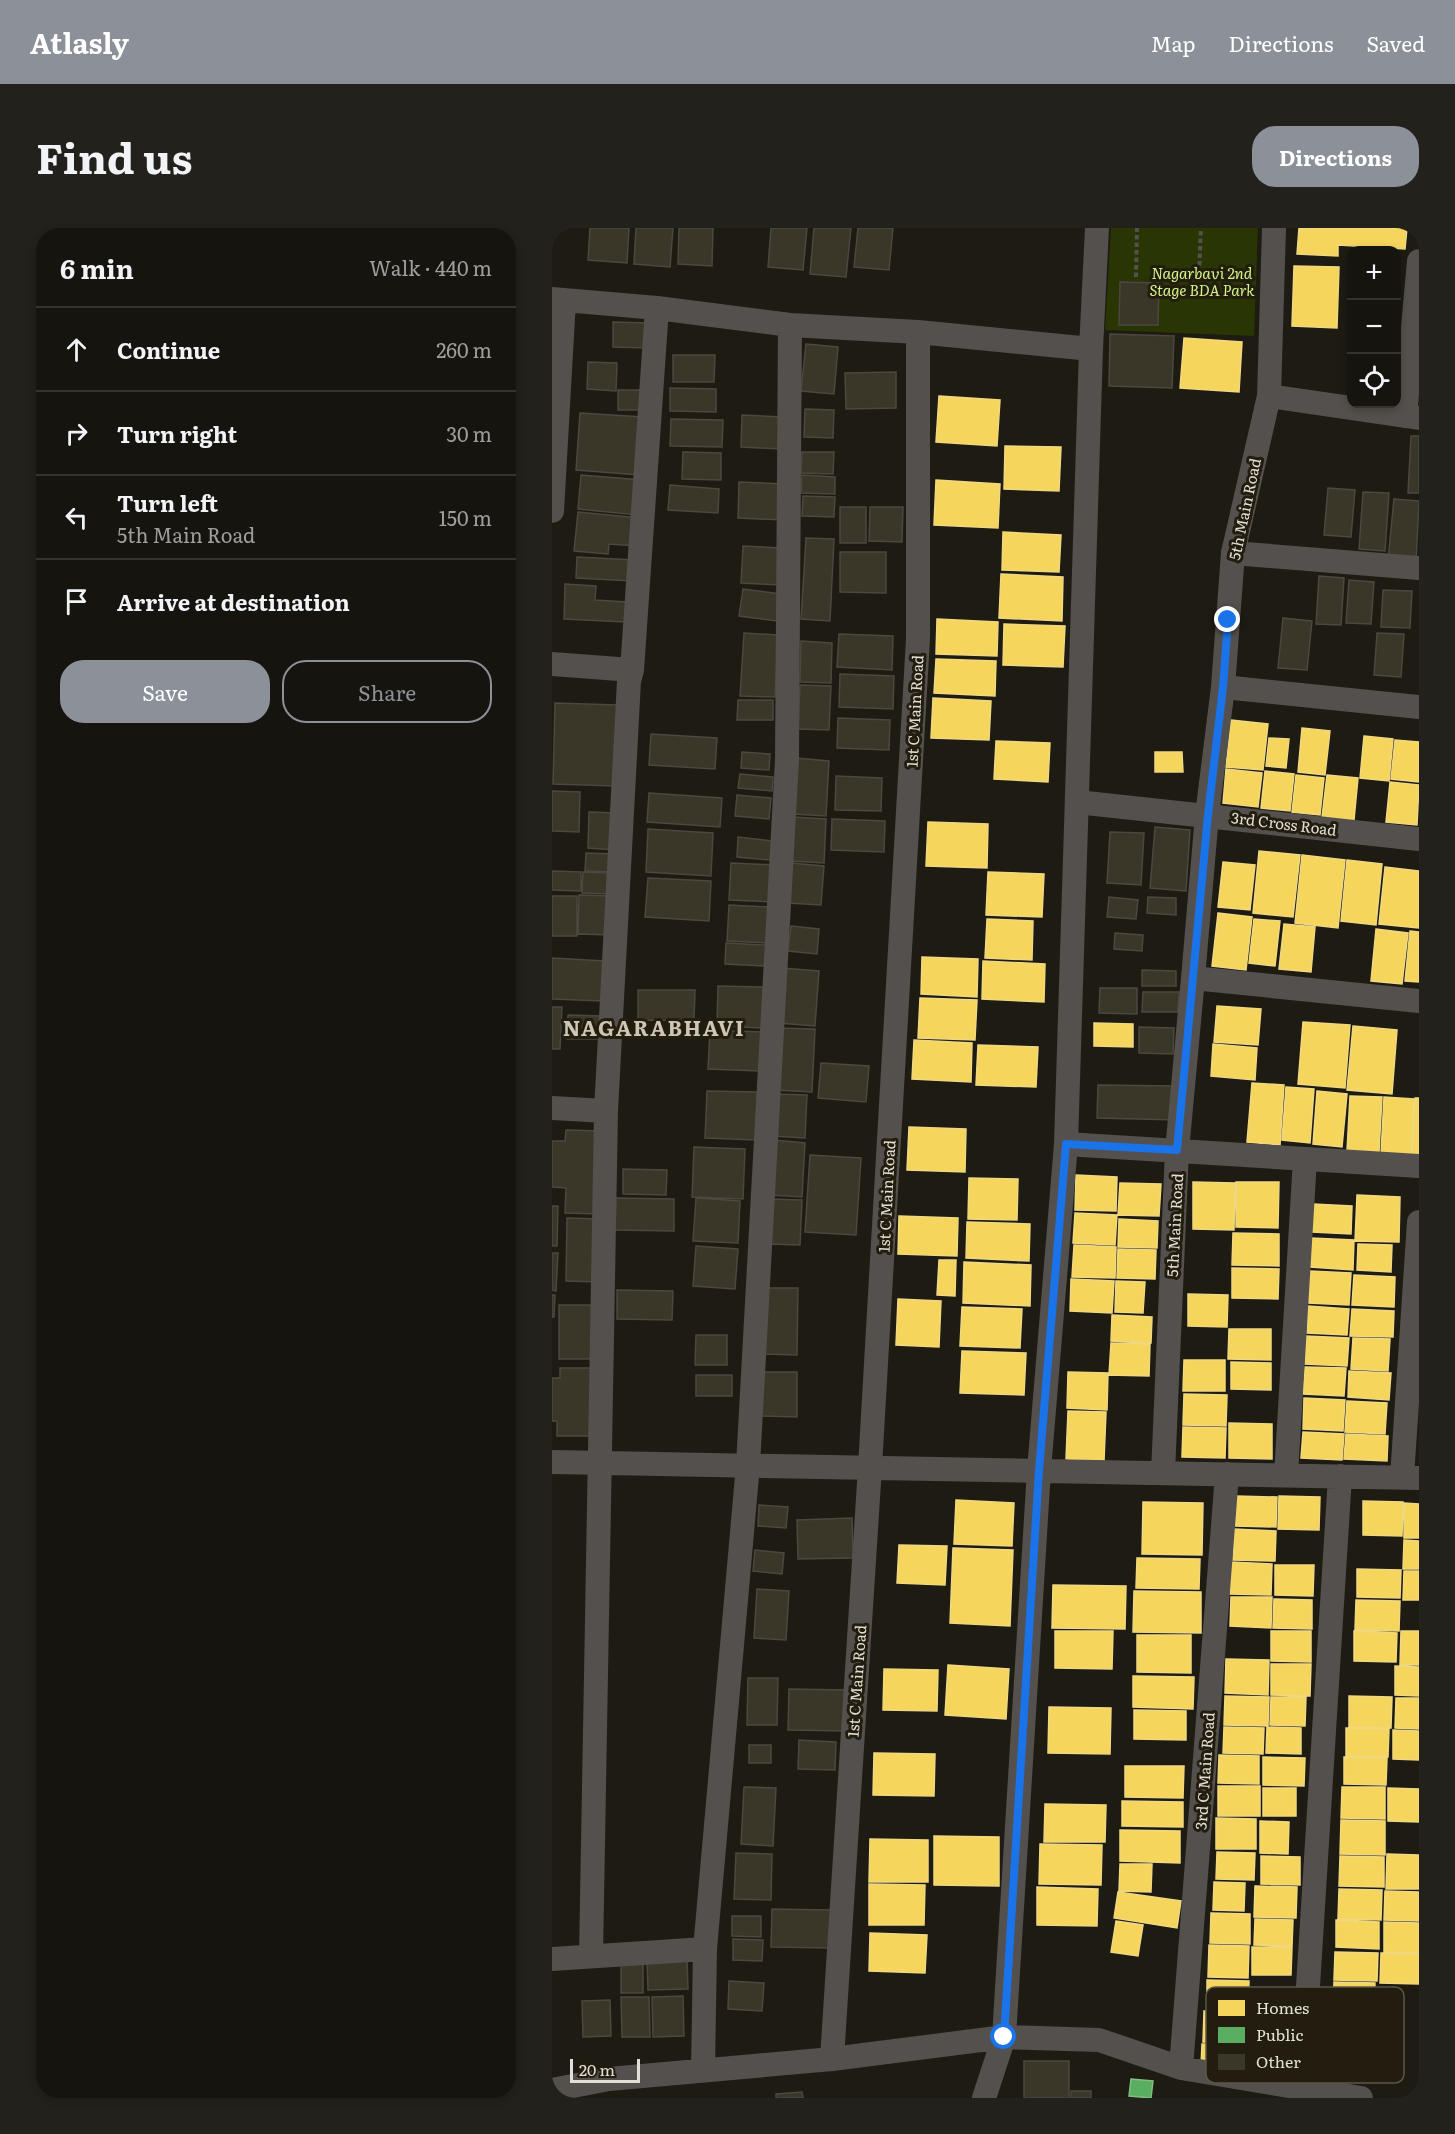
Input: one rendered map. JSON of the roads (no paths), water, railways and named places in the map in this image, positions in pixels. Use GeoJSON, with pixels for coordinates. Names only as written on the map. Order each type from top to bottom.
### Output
{"type":"FeatureCollection","features":[{"type":"Feature","properties":{"kind":"street"},"geometry":{"type":"LineString","coordinates":[[984,2098],[1004,2037],[1039,1470],[1066,1144],[1091,349],[1097,228]]}},
{"type":"Feature","properties":{"kind":"street","name":"5th Main Road"},"geometry":{"type":"LineString","coordinates":[[1163,1473],[1177,1150],[1208,815],[1223,687],[1233,553],[1269,396],[1274,228]]}},
{"type":"Feature","properties":{"kind":"street"},"geometry":{"type":"LineString","coordinates":[[1269,396],[1412,417],[1419,261]]}},
{"type":"Feature","properties":{"kind":"street"},"geometry":{"type":"LineString","coordinates":[[552,511],[558,299],[657,308],[790,325],[918,332],[1091,349]]}},
{"type":"Feature","properties":{"kind":"street"},"geometry":{"type":"LineString","coordinates":[[591,1956],[606,1111],[629,681],[632,670],[657,308]]}},
{"type":"Feature","properties":{"kind":"street"},"geometry":{"type":"LineString","coordinates":[[703,2070],[705,1949],[748,1465],[787,760],[790,325]]}},
{"type":"Feature","properties":{"kind":"street","name":"1st C Main Road"},"geometry":{"type":"LineString","coordinates":[[832,2059],[870,1467],[918,639],[918,332]]}},
{"type":"Feature","properties":{"kind":"street"},"geometry":{"type":"LineString","coordinates":[[1233,553],[1419,568]]}},
{"type":"Feature","properties":{"kind":"street"},"geometry":{"type":"LineString","coordinates":[[552,664],[632,670]]}},
{"type":"Feature","properties":{"kind":"street"},"geometry":{"type":"LineString","coordinates":[[1223,687],[1419,707]]}},
{"type":"Feature","properties":{"kind":"street","name":"3rd Cross Road"},"geometry":{"type":"LineString","coordinates":[[1077,801],[1419,839]]}},
{"type":"Feature","properties":{"kind":"street"},"geometry":{"type":"LineString","coordinates":[[1193,978],[1419,1001]]}},
{"type":"Feature","properties":{"kind":"street"},"geometry":{"type":"LineString","coordinates":[[552,1108],[606,1111]]}},
{"type":"Feature","properties":{"kind":"street"},"geometry":{"type":"LineString","coordinates":[[1066,1144],[1419,1166]]}},
{"type":"Feature","properties":{"kind":"street"},"geometry":{"type":"LineString","coordinates":[[1286,1475],[1305,1159]]}},
{"type":"Feature","properties":{"kind":"street"},"geometry":{"type":"LineString","coordinates":[[552,1462],[1410,1478],[1419,1222]]}},
{"type":"Feature","properties":{"kind":"street","name":"3rd C Main Road"},"geometry":{"type":"LineString","coordinates":[[1181,2068],[1227,1474]]}},
{"type":"Feature","properties":{"kind":"street"},"geometry":{"type":"LineString","coordinates":[[1308,1987],[1340,1476]]}},
{"type":"Feature","properties":{"kind":"street"},"geometry":{"type":"LineString","coordinates":[[552,1959],[705,1949]]}},
{"type":"Feature","properties":{"kind":"street"},"geometry":{"type":"LineString","coordinates":[[552,2090],[609,2089],[703,2070],[832,2059],[1004,2037],[1099,2040],[1181,2068],[1206,2073]]}},
{"type":"Feature","properties":{"kind":"street"},"geometry":{"type":"LineString","coordinates":[[1250,2083],[1301,2094],[1361,2098]]}},
{"type":"Feature","properties":{"kind":"district","name":"NAGARABHAVI"},"geometry":{"type":"Point","coordinates":[654,1026]}},
{"type":"Feature","properties":{"kind":"park label","name":"Nagarbavi 2nd Stage BDA Park"},"geometry":{"type":"Point","coordinates":[1202,280]}}]}
